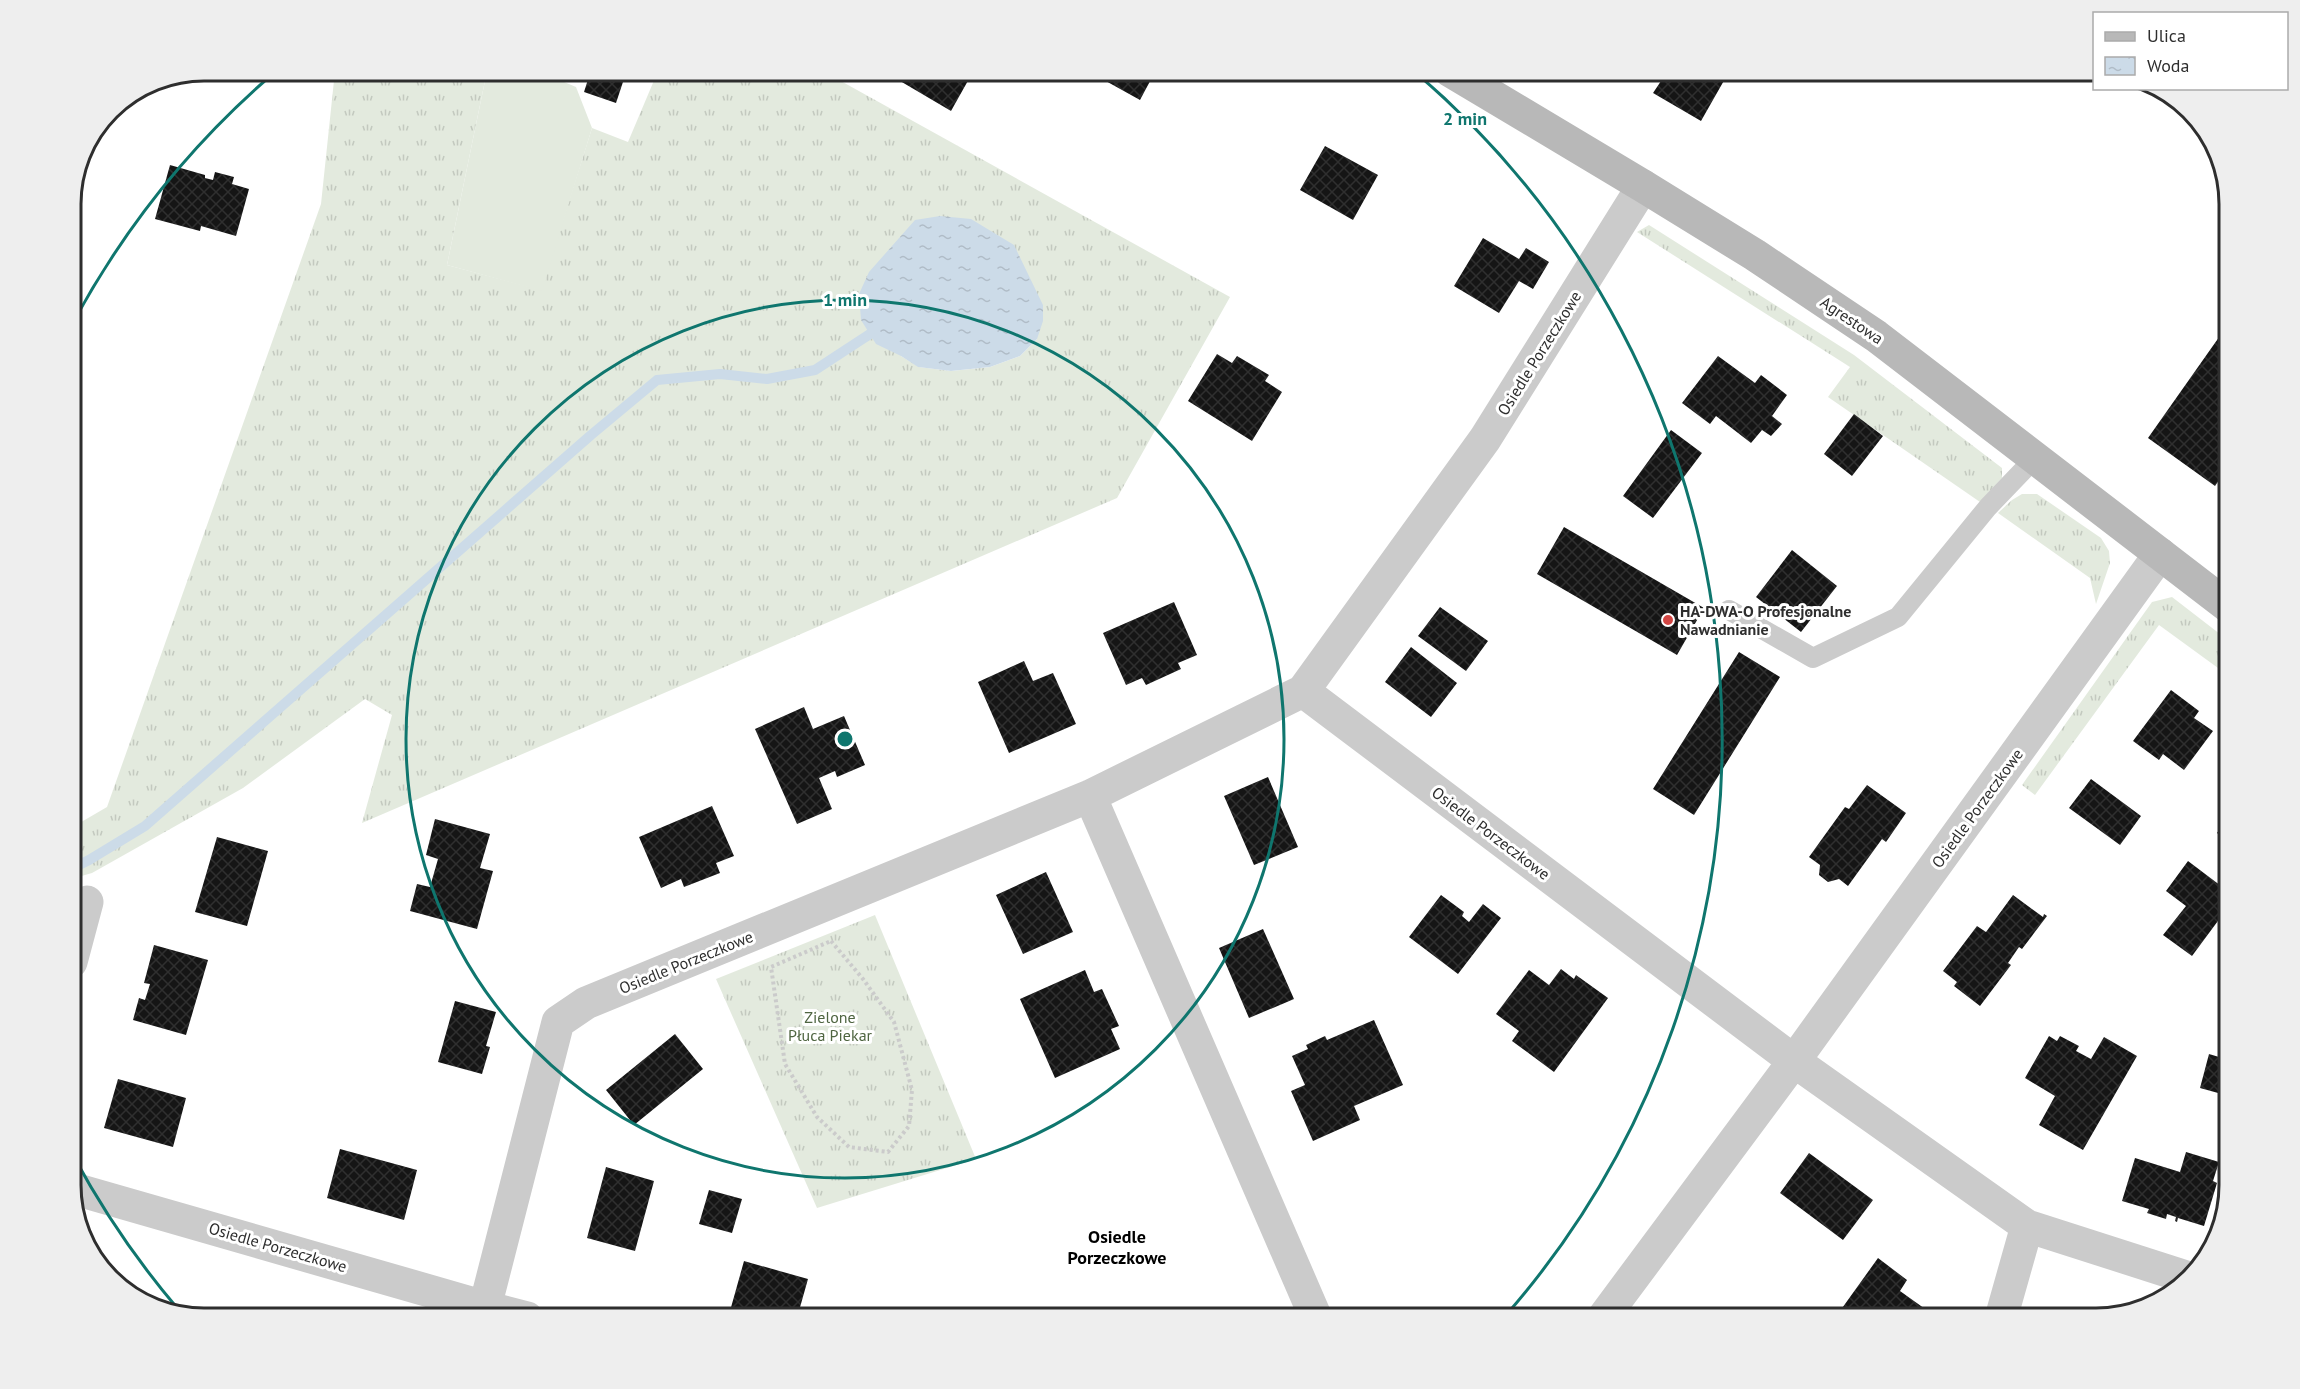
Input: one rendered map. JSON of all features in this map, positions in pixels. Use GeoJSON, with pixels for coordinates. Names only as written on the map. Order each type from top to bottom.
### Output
{"type":"FeatureCollection","features":[{"type":"Feature","properties":{"kind":"main road","name":"Agrestowa"},"geometry":{"type":"LineString","coordinates":[[1467,81],[1755,255],[1876,336],[2219,599]]}},
{"type":"Feature","properties":{"kind":"street","name":"Osiedle Porzeczkowe"},"geometry":{"type":"LineString","coordinates":[[484,1308],[558,1022],[586,1003],[1090,796],[1303,691],[1485,439],[1643,186]]}},
{"type":"Feature","properties":{"kind":"street","name":"Osiedle Porzeczkowe"},"geometry":{"type":"LineString","coordinates":[[1610,1308],[1794,1061],[2160,554]]}},
{"type":"Feature","properties":{"kind":"street","name":"Osiedle Porzeczkowe"},"geometry":{"type":"LineString","coordinates":[[1303,691],[1794,1061],[2026,1226],[2180,1275]]}},
{"type":"Feature","properties":{"kind":"street"},"geometry":{"type":"LineString","coordinates":[[1090,796],[1312,1308]]}},
{"type":"Feature","properties":{"kind":"street"},"geometry":{"type":"LineString","coordinates":[[81,924],[87,902]]}},
{"type":"Feature","properties":{"kind":"street","name":"Osiedle Porzeczkowe"},"geometry":{"type":"LineString","coordinates":[[81,1191],[467,1308]]}},
{"type":"Feature","properties":{"kind":"street"},"geometry":{"type":"LineString","coordinates":[[2004,1308],[2026,1226]]}},
{"type":"Feature","properties":{"kind":"lane"},"geometry":{"type":"LineString","coordinates":[[1729,610],[1813,658],[1898,617],[1988,507],[2035,458]]}},
{"type":"Feature","properties":{"kind":"path"},"geometry":{"type":"LineString","coordinates":[[831,941],[863,979],[894,1022],[912,1090],[909,1126],[888,1152],[849,1147],[817,1117],[785,1064],[771,967],[831,941]]}},
{"type":"Feature","properties":{"kind":"green space"},"geometry":{"type":"Polygon","coordinates":[[[334,81],[485,81],[447,265],[541,290],[592,128],[628,142],[654,81],[841,81],[1230,297],[1117,498],[362,823],[392,715],[365,699],[243,788],[92,873],[81,876],[81,822],[107,807],[321,204],[334,81]],[[1037,339],[901,356],[919,367],[951,371],[990,367],[1020,356],[1037,339]]]}},
{"type":"Feature","properties":{"kind":"green space"},"geometry":{"type":"Polygon","coordinates":[[[485,81],[562,81],[576,87],[592,128],[542,291],[447,265],[485,81]]]}},
{"type":"Feature","properties":{"kind":"green space"},"geometry":{"type":"Polygon","coordinates":[[[1649,225],[1854,355],[2002,468],[2002,478],[1980,502],[1828,397],[1850,367],[1637,232],[1649,225]]]}},
{"type":"Feature","properties":{"kind":"green space"},"geometry":{"type":"Polygon","coordinates":[[[2022,494],[2037,494],[2101,538],[2109,551],[2110,563],[2096,604],[2090,578],[1998,513],[2022,494]]]}},
{"type":"Feature","properties":{"kind":"green space"},"geometry":{"type":"Polygon","coordinates":[[[2172,597],[2219,633],[2219,669],[2159,625],[2035,795],[2022,785],[2152,602],[2172,597]]]}},
{"type":"Feature","properties":{"kind":"green space","name":"Zielone Płuca Piekar"},"geometry":{"type":"Polygon","coordinates":[[[875,915],[976,1159],[817,1208],[716,979],[875,915]]]}},
{"type":"Feature","properties":{"kind":"water"},"geometry":{"type":"Polygon","coordinates":[[[940,216],[971,219],[1014,245],[1043,305],[1043,321],[1037,339],[1020,356],[990,367],[951,371],[918,367],[876,344],[861,320],[859,294],[869,272],[915,220],[940,216]]]}},
{"type":"Feature","properties":{"kind":"building"},"geometry":{"type":"Polygon","coordinates":[[[588,81],[623,81],[616,103],[584,92],[588,81]]]}},
{"type":"Feature","properties":{"kind":"building"},"geometry":{"type":"Polygon","coordinates":[[[900,81],[968,81],[951,111],[900,81]]]}},
{"type":"Feature","properties":{"kind":"building"},"geometry":{"type":"Polygon","coordinates":[[[1106,81],[1150,81],[1140,100],[1106,81]]]}},
{"type":"Feature","properties":{"kind":"building"},"geometry":{"type":"Polygon","coordinates":[[[1661,81],[1724,81],[1701,121],[1653,93],[1661,81]]]}},
{"type":"Feature","properties":{"kind":"building"},"geometry":{"type":"Polygon","coordinates":[[[1325,146],[1378,175],[1353,220],[1300,190],[1325,146]]]}},
{"type":"Feature","properties":{"kind":"building"},"geometry":{"type":"Polygon","coordinates":[[[170,165],[205,175],[205,178],[213,180],[215,172],[234,177],[232,184],[249,189],[236,236],[201,226],[200,231],[155,219],[170,165]]]}},
{"type":"Feature","properties":{"kind":"building"},"geometry":{"type":"Polygon","coordinates":[[[1483,238],[1519,259],[1526,248],[1549,262],[1533,289],[1519,281],[1499,313],[1454,286],[1483,238]]]}},
{"type":"Feature","properties":{"kind":"building"},"geometry":{"type":"Polygon","coordinates":[[[2219,337],[2219,480],[2215,486],[2148,438],[2219,337]]]}},
{"type":"Feature","properties":{"kind":"building"},"geometry":{"type":"Polygon","coordinates":[[[1217,354],[1232,363],[1237,356],[1269,375],[1265,381],[1282,392],[1252,441],[1188,401],[1217,354]]]}},
{"type":"Feature","properties":{"kind":"building"},"geometry":{"type":"Polygon","coordinates":[[[1718,356],[1755,383],[1761,375],[1787,395],[1772,416],[1782,424],[1771,436],[1762,430],[1751,443],[1716,416],[1710,424],[1682,403],[1718,356]]]}},
{"type":"Feature","properties":{"kind":"building"},"geometry":{"type":"Polygon","coordinates":[[[1854,414],[1883,436],[1852,476],[1824,454],[1854,414]]]}},
{"type":"Feature","properties":{"kind":"building"},"geometry":{"type":"Polygon","coordinates":[[[1671,430],[1702,453],[1653,518],[1623,496],[1671,430]]]}},
{"type":"Feature","properties":{"kind":"building"},"geometry":{"type":"Polygon","coordinates":[[[1564,527],[1704,608],[1677,655],[1537,574],[1564,527]]]}},
{"type":"Feature","properties":{"kind":"building"},"geometry":{"type":"Polygon","coordinates":[[[1792,550],[1837,586],[1801,632],[1756,597],[1792,550]]]}},
{"type":"Feature","properties":{"kind":"building"},"geometry":{"type":"Polygon","coordinates":[[[1174,602],[1197,655],[1178,663],[1181,669],[1146,685],[1142,678],[1126,685],[1103,633],[1174,602]]]}},
{"type":"Feature","properties":{"kind":"building"},"geometry":{"type":"Polygon","coordinates":[[[1440,607],[1488,641],[1466,671],[1418,636],[1440,607]]]}},
{"type":"Feature","properties":{"kind":"building"},"geometry":{"type":"Polygon","coordinates":[[[1411,647],[1457,683],[1431,717],[1385,682],[1411,647]]]}},
{"type":"Feature","properties":{"kind":"building"},"geometry":{"type":"Polygon","coordinates":[[[1739,652],[1780,677],[1694,815],[1653,789],[1739,652]]]}},
{"type":"Feature","properties":{"kind":"building"},"geometry":{"type":"Polygon","coordinates":[[[1024,661],[1033,681],[1053,673],[1076,724],[1009,753],[978,682],[1024,661]]]}},
{"type":"Feature","properties":{"kind":"building"},"geometry":{"type":"Polygon","coordinates":[[[2171,690],[2199,711],[2194,718],[2213,731],[2184,770],[2163,754],[2159,760],[2133,741],[2171,690]]]}},
{"type":"Feature","properties":{"kind":"building"},"geometry":{"type":"Polygon","coordinates":[[[804,707],[813,729],[844,716],[865,765],[837,777],[835,771],[819,778],[832,809],[797,824],[755,729],[804,707]]]}},
{"type":"Feature","properties":{"kind":"building"},"geometry":{"type":"Polygon","coordinates":[[[1268,777],[1298,847],[1254,865],[1224,796],[1268,777]]]}},
{"type":"Feature","properties":{"kind":"building"},"geometry":{"type":"Polygon","coordinates":[[[2091,779],[2141,816],[2120,845],[2069,808],[2091,779]]]}},
{"type":"Feature","properties":{"kind":"building"},"geometry":{"type":"Polygon","coordinates":[[[1867,785],[1906,813],[1886,842],[1882,839],[1848,886],[1839,879],[1828,882],[1819,875],[1820,865],[1809,857],[1845,807],[1849,809],[1867,785]]]}},
{"type":"Feature","properties":{"kind":"building"},"geometry":{"type":"Polygon","coordinates":[[[712,806],[734,856],[716,863],[720,873],[684,887],[681,879],[661,888],[639,837],[712,806]]]}},
{"type":"Feature","properties":{"kind":"building"},"geometry":{"type":"Polygon","coordinates":[[[435,819],[490,834],[480,868],[493,871],[477,929],[410,911],[417,884],[430,887],[438,859],[426,855],[435,819]]]}},
{"type":"Feature","properties":{"kind":"building"},"geometry":{"type":"Polygon","coordinates":[[[217,837],[268,851],[247,926],[195,912],[217,837]]]}},
{"type":"Feature","properties":{"kind":"building"},"geometry":{"type":"Polygon","coordinates":[[[2188,861],[2219,884],[2219,920],[2192,956],[2163,935],[2186,906],[2166,891],[2188,861]]]}},
{"type":"Feature","properties":{"kind":"building"},"geometry":{"type":"Polygon","coordinates":[[[1046,872],[1073,932],[1023,954],[996,895],[1046,872]]]}},
{"type":"Feature","properties":{"kind":"building"},"geometry":{"type":"Polygon","coordinates":[[[1441,895],[1464,912],[1462,916],[1469,922],[1483,904],[1501,918],[1458,974],[1409,937],[1441,895]]]}},
{"type":"Feature","properties":{"kind":"building"},"geometry":{"type":"Polygon","coordinates":[[[2013,895],[2043,917],[2044,914],[2047,916],[2022,949],[2019,947],[2008,963],[2011,965],[1980,1006],[1954,986],[1957,982],[1943,971],[1977,926],[1986,932],[2013,895]]]}},
{"type":"Feature","properties":{"kind":"building"},"geometry":{"type":"Polygon","coordinates":[[[1263,929],[1294,999],[1249,1018],[1219,948],[1263,929]]]}},
{"type":"Feature","properties":{"kind":"building"},"geometry":{"type":"Polygon","coordinates":[[[154,945],[208,960],[186,1035],[133,1020],[139,998],[145,1000],[150,984],[144,983],[154,945]]]}},
{"type":"Feature","properties":{"kind":"building"},"geometry":{"type":"Polygon","coordinates":[[[1561,969],[1574,979],[1576,975],[1608,998],[1554,1072],[1512,1041],[1519,1031],[1496,1014],[1529,970],[1549,985],[1561,969]]]}},
{"type":"Feature","properties":{"kind":"building"},"geometry":{"type":"Polygon","coordinates":[[[1085,970],[1094,992],[1102,989],[1119,1026],[1111,1029],[1120,1049],[1055,1078],[1020,999],[1085,970]]]}},
{"type":"Feature","properties":{"kind":"building"},"geometry":{"type":"Polygon","coordinates":[[[455,1001],[496,1012],[486,1046],[490,1047],[482,1074],[438,1062],[455,1001]]]}},
{"type":"Feature","properties":{"kind":"building"},"geometry":{"type":"Polygon","coordinates":[[[1374,1020],[1403,1085],[1354,1106],[1360,1120],[1313,1141],[1291,1091],[1305,1085],[1292,1056],[1308,1049],[1306,1045],[1325,1036],[1327,1040],[1374,1020]]]}},
{"type":"Feature","properties":{"kind":"building"},"geometry":{"type":"Polygon","coordinates":[[[675,1034],[703,1069],[634,1125],[606,1090],[675,1034]]]}},
{"type":"Feature","properties":{"kind":"building"},"geometry":{"type":"Polygon","coordinates":[[[2049,1036],[2057,1041],[2060,1036],[2079,1046],[2076,1051],[2091,1059],[2104,1037],[2137,1056],[2083,1150],[2039,1125],[2055,1096],[2025,1078],[2049,1036]]]}},
{"type":"Feature","properties":{"kind":"building"},"geometry":{"type":"Polygon","coordinates":[[[2209,1054],[2219,1057],[2219,1093],[2200,1088],[2209,1054]]]}},
{"type":"Feature","properties":{"kind":"building"},"geometry":{"type":"Polygon","coordinates":[[[118,1079],[186,1098],[173,1147],[104,1128],[118,1079]]]}},
{"type":"Feature","properties":{"kind":"building"},"geometry":{"type":"Polygon","coordinates":[[[340,1149],[417,1170],[404,1220],[327,1198],[340,1149]]]}},
{"type":"Feature","properties":{"kind":"building"},"geometry":{"type":"Polygon","coordinates":[[[2186,1152],[2219,1162],[2213,1181],[2217,1183],[2204,1226],[2178,1218],[2177,1222],[2176,1217],[2167,1214],[2166,1219],[2147,1213],[2149,1209],[2122,1201],[2135,1158],[2180,1172],[2186,1152]]]}},
{"type":"Feature","properties":{"kind":"building"},"geometry":{"type":"Polygon","coordinates":[[[1809,1153],[1873,1200],[1843,1240],[1780,1193],[1809,1153]]]}},
{"type":"Feature","properties":{"kind":"building"},"geometry":{"type":"Polygon","coordinates":[[[606,1167],[654,1181],[635,1251],[587,1238],[606,1167]]]}},
{"type":"Feature","properties":{"kind":"building"},"geometry":{"type":"Polygon","coordinates":[[[709,1190],[742,1199],[732,1233],[699,1224],[709,1190]]]}},
{"type":"Feature","properties":{"kind":"building"},"geometry":{"type":"Polygon","coordinates":[[[1878,1258],[1907,1280],[1900,1291],[1924,1308],[1842,1308],[1878,1258]]]}},
{"type":"Feature","properties":{"kind":"building"},"geometry":{"type":"Polygon","coordinates":[[[744,1261],[808,1279],[800,1308],[731,1308],[744,1261]]]}},
{"type":"Feature","properties":{"kind":"waterway"},"geometry":{"type":"LineString","coordinates":[[81,864],[145,826],[591,435],[657,380],[720,374],[767,379],[815,370],[870,334]]}},
{"type":"Feature","properties":{"kind":"place","name":"HA-DWA-O Profesjonalne Nawadnianie"},"geometry":{"type":"Point","coordinates":[1668,620]}},
{"type":"Feature","properties":{"kind":"district","name":"Osiedle Porzeczkowe"},"geometry":{"type":"Point","coordinates":[1117,1246]}}]}
